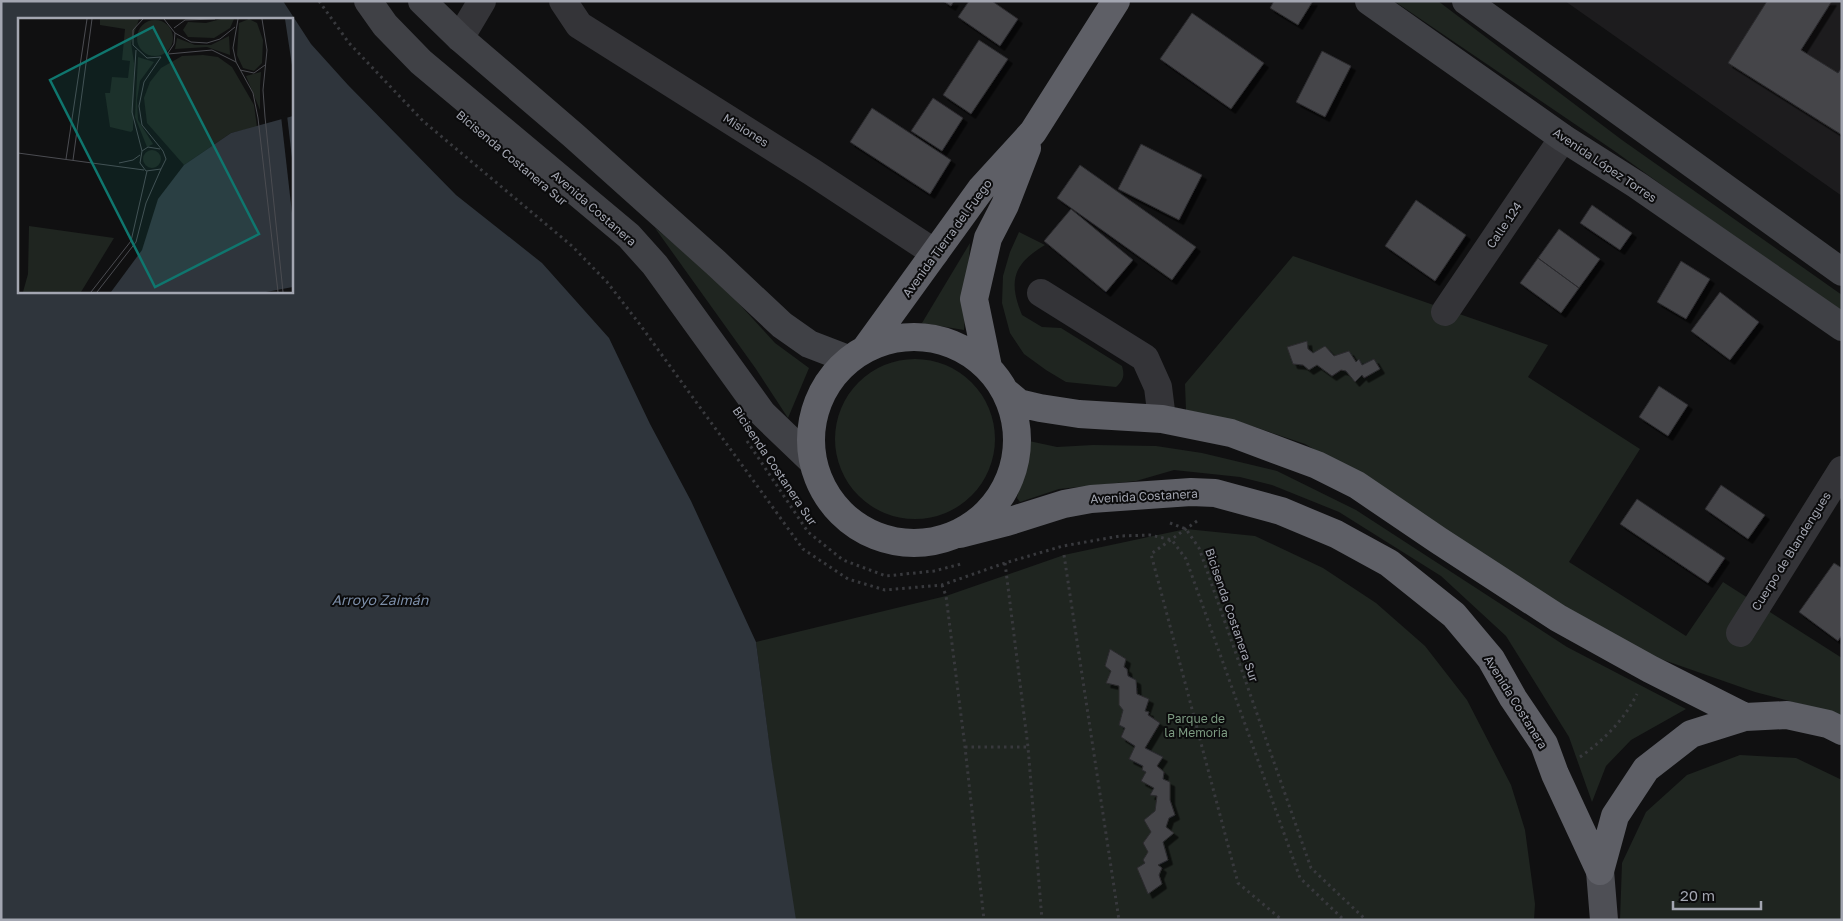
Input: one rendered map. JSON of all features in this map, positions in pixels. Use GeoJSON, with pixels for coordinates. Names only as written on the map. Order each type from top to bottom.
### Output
{"type":"FeatureCollection","features":[{"type":"Feature","properties":{"kind":"highway","name":"Avenida Tierra del Fuego"},"geometry":{"type":"LineString","coordinates":[[988,367],[974,298],[988,238],[1005,205],[1033,132],[1109,4]]}},
{"type":"Feature","properties":{"kind":"highway","name":"Avenida Tierra del Fuego"},"geometry":{"type":"LineString","coordinates":[[813,462],[811,427],[822,394],[833,376],[857,354],[935,253],[981,189],[1033,132]]}},
{"type":"Feature","properties":{"kind":"highway"},"geometry":{"type":"LineString","coordinates":[[857,354],[898,338],[930,338],[962,348],[988,367],[1007,393],[1019,403],[1079,414],[1162,419],[1231,433],[1316,465],[1357,484],[1438,540],[1558,618],[1650,669],[1745,717]]}},
{"type":"Feature","properties":{"kind":"highway"},"geometry":{"type":"LineString","coordinates":[[960,534],[987,514],[992,508],[1006,488],[1017,457],[1017,424],[1007,393]]}},
{"type":"Feature","properties":{"kind":"highway","name":"Avenida Costanera"},"geometry":{"type":"LineString","coordinates":[[813,462],[824,492],[843,516],[869,534],[899,544],[930,543],[1064,504],[1091,499],[1190,492],[1215,493],[1281,511],[1336,534],[1389,563],[1454,615],[1491,660],[1513,698],[1544,744],[1555,774],[1600,871]]}},
{"type":"Feature","properties":{"kind":"highway"},"geometry":{"type":"LineString","coordinates":[[1600,871],[1615,816],[1646,769],[1691,734],[1745,717],[1787,715],[1828,724],[1842,731]]}},
{"type":"Feature","properties":{"kind":"main road","name":"Avenida Costanera"},"geometry":{"type":"LineString","coordinates":[[368,1],[385,25],[421,62],[629,236],[654,265],[762,413],[813,462]]}},
{"type":"Feature","properties":{"kind":"main road"},"geometry":{"type":"LineString","coordinates":[[422,1],[460,38],[573,135],[782,325],[809,344],[857,354]]}},
{"type":"Feature","properties":{"kind":"main road","name":"Avenida López Torres"},"geometry":{"type":"LineString","coordinates":[[1369,1],[1563,138],[1637,185],[1842,326]]}},
{"type":"Feature","properties":{"kind":"main road"},"geometry":{"type":"LineString","coordinates":[[1466,1],[1842,272]]}},
{"type":"Feature","properties":{"kind":"main road"},"geometry":{"type":"LineString","coordinates":[[1600,871],[1604,920]]}},
{"type":"Feature","properties":{"kind":"street"},"geometry":{"type":"LineString","coordinates":[[460,38],[482,1]]}},
{"type":"Feature","properties":{"kind":"street","name":"Misiones"},"geometry":{"type":"LineString","coordinates":[[563,1],[579,25],[812,172],[935,253]]}},
{"type":"Feature","properties":{"kind":"street","name":"Calle 124"},"geometry":{"type":"LineString","coordinates":[[1445,312],[1563,138]]}},
{"type":"Feature","properties":{"kind":"street"},"geometry":{"type":"LineString","coordinates":[[1041,293],[1145,358],[1158,387],[1162,419]]}},
{"type":"Feature","properties":{"kind":"street","name":"Cuerpo de Blandengues"},"geometry":{"type":"LineString","coordinates":[[1740,633],[1842,470]]}},
{"type":"Feature","properties":{"kind":"path"},"geometry":{"type":"LineString","coordinates":[[319,1],[349,43],[423,121],[572,246],[607,282],[803,549],[848,579],[886,590],[942,586],[1005,563],[1064,546],[1120,536],[1150,535],[1172,540],[1186,559],[1300,878],[1344,920]]}},
{"type":"Feature","properties":{"kind":"path","name":"Bicisenda Costanera Sur"},"geometry":{"type":"LineString","coordinates":[[744,437],[808,532],[843,560],[886,576],[934,571],[963,563]]}},
{"type":"Feature","properties":{"kind":"path"},"geometry":{"type":"LineString","coordinates":[[1215,493],[1205,515],[1151,554],[1238,883],[1282,920]]}},
{"type":"Feature","properties":{"kind":"path"},"geometry":{"type":"LineString","coordinates":[[1162,521],[1186,529]]}},
{"type":"Feature","properties":{"kind":"path","name":"Bicisenda Costanera Sur"},"geometry":{"type":"LineString","coordinates":[[1186,529],[1199,548],[1311,868],[1366,920]]}},
{"type":"Feature","properties":{"kind":"path"},"geometry":{"type":"LineString","coordinates":[[1064,555],[1120,920]]}},
{"type":"Feature","properties":{"kind":"path"},"geometry":{"type":"LineString","coordinates":[[1005,563],[1028,748],[1042,920]]}},
{"type":"Feature","properties":{"kind":"path"},"geometry":{"type":"LineString","coordinates":[[942,586],[946,596],[965,747],[984,920]]}},
{"type":"Feature","properties":{"kind":"path"},"geometry":{"type":"LineString","coordinates":[[1555,774],[1598,745],[1616,726],[1633,704],[1650,669]]}},
{"type":"Feature","properties":{"kind":"path"},"geometry":{"type":"LineString","coordinates":[[965,747],[1028,748]]}},
{"type":"Feature","properties":{"kind":"shaded area"},"geometry":{"type":"Polygon","coordinates":[[[1565,1],[1842,1],[1842,196],[1565,1]]]}},
{"type":"Feature","properties":{"kind":"green space"},"geometry":{"type":"Polygon","coordinates":[[[1394,1],[1438,1],[1622,140],[1842,295],[1842,314],[1613,150],[1394,1]]]}},
{"type":"Feature","properties":{"kind":"green space"},"geometry":{"type":"Polygon","coordinates":[[[655,228],[688,255],[732,296],[775,343],[809,368],[788,418],[756,369],[655,228]]]}},
{"type":"Feature","properties":{"kind":"green space"},"geometry":{"type":"Polygon","coordinates":[[[1019,232],[1045,245],[1026,259],[1016,274],[1015,292],[1022,315],[1042,327],[1061,328],[1122,366],[1123,378],[1116,387],[1066,382],[1024,354],[1010,333],[1002,303],[1003,276],[1010,252],[1019,232]]]}},
{"type":"Feature","properties":{"kind":"green space"},"geometry":{"type":"Polygon","coordinates":[[[970,243],[964,330],[922,323],[970,243]]]}},
{"type":"Feature","properties":{"kind":"green space"},"geometry":{"type":"Polygon","coordinates":[[[1293,256],[1548,345],[1528,377],[1640,449],[1569,562],[1686,636],[1723,582],[1842,658],[1842,723],[1808,706],[1755,692],[1655,657],[1536,597],[1376,485],[1305,444],[1240,422],[1186,410],[1185,384],[1293,256]]]}},
{"type":"Feature","properties":{"kind":"green space"},"geometry":{"type":"Polygon","coordinates":[[[923,359],[953,368],[972,382],[982,394],[989,408],[994,423],[994,455],[989,470],[982,484],[972,496],[960,506],[938,516],[923,519],[907,519],[892,516],[870,506],[848,484],[836,455],[835,431],[838,416],[848,394],[870,372],[899,360],[923,359]]]}},
{"type":"Feature","properties":{"kind":"green space"},"geometry":{"type":"Polygon","coordinates":[[[1029,441],[1057,447],[1093,445],[1156,446],[1202,453],[1277,471],[1356,510],[1567,647],[1686,709],[1631,740],[1606,766],[1592,802],[1569,737],[1506,636],[1441,576],[1339,512],[1272,485],[1240,477],[1174,470],[1136,481],[1059,489],[1020,502],[1017,498],[1022,472],[1023,446],[1029,441]]]}},
{"type":"Feature","properties":{"kind":"green space","name":"Parque de la Memoria"},"geometry":{"type":"Polygon","coordinates":[[[1186,529],[1255,536],[1323,568],[1376,603],[1425,646],[1467,700],[1511,785],[1525,830],[1535,904],[1534,920],[792,920],[756,642],[946,596],[1064,555],[1186,529]]]}},
{"type":"Feature","properties":{"kind":"green space"},"geometry":{"type":"Polygon","coordinates":[[[1740,755],[1796,758],[1842,780],[1842,920],[1620,920],[1622,863],[1646,812],[1687,775],[1740,755]]]}},
{"type":"Feature","properties":{"kind":"water","name":"Arroyo Zaimán"},"geometry":{"type":"Polygon","coordinates":[[[1,1],[283,1],[311,44],[348,85],[456,195],[542,263],[609,338],[650,424],[691,501],[756,642],[772,764],[796,920],[1,920],[1,1]]]}},
{"type":"Feature","properties":{"kind":"building"},"geometry":{"type":"Polygon","coordinates":[[[943,1],[954,1],[951,6],[943,1]]]}},
{"type":"Feature","properties":{"kind":"building"},"geometry":{"type":"Polygon","coordinates":[[[969,1],[992,1],[1018,19],[1000,46],[958,17],[969,1]]]}},
{"type":"Feature","properties":{"kind":"building"},"geometry":{"type":"Polygon","coordinates":[[[1274,1],[1313,1],[1298,25],[1270,8],[1274,1]]]}},
{"type":"Feature","properties":{"kind":"building"},"geometry":{"type":"Polygon","coordinates":[[[1767,1],[1832,1],[1801,50],[1838,73],[1842,67],[1842,135],[1728,63],[1767,1]]]}},
{"type":"Feature","properties":{"kind":"building"},"geometry":{"type":"Polygon","coordinates":[[[1192,13],[1264,63],[1231,109],[1160,59],[1192,13]]]}},
{"type":"Feature","properties":{"kind":"building"},"geometry":{"type":"Polygon","coordinates":[[[979,40],[1008,59],[971,114],[943,95],[979,40]]]}},
{"type":"Feature","properties":{"kind":"building"},"geometry":{"type":"Polygon","coordinates":[[[1322,51],[1351,66],[1325,117],[1296,102],[1322,51]]]}},
{"type":"Feature","properties":{"kind":"building"},"geometry":{"type":"Polygon","coordinates":[[[933,98],[963,118],[942,151],[911,131],[933,98]]]}},
{"type":"Feature","properties":{"kind":"building"},"geometry":{"type":"Polygon","coordinates":[[[872,108],[951,160],[930,194],[850,142],[872,108]]]}},
{"type":"Feature","properties":{"kind":"building"},"geometry":{"type":"Polygon","coordinates":[[[1141,144],[1202,175],[1179,220],[1118,189],[1141,144]]]}},
{"type":"Feature","properties":{"kind":"building"},"geometry":{"type":"Polygon","coordinates":[[[1080,165],[1196,247],[1172,280],[1057,198],[1080,165]]]}},
{"type":"Feature","properties":{"kind":"building"},"geometry":{"type":"Polygon","coordinates":[[[1416,200],[1466,235],[1435,281],[1385,246],[1416,200]]]}},
{"type":"Feature","properties":{"kind":"building"},"geometry":{"type":"Polygon","coordinates":[[[1592,205],[1632,233],[1620,250],[1580,223],[1592,205]]]}},
{"type":"Feature","properties":{"kind":"building"},"geometry":{"type":"Polygon","coordinates":[[[1071,209],[1133,260],[1106,292],[1044,241],[1071,209]]]}},
{"type":"Feature","properties":{"kind":"building"},"geometry":{"type":"Polygon","coordinates":[[[1559,229],[1600,259],[1579,288],[1538,258],[1559,229]]]}},
{"type":"Feature","properties":{"kind":"building"},"geometry":{"type":"Polygon","coordinates":[[[1538,258],[1579,288],[1561,313],[1520,283],[1538,258]]]}},
{"type":"Feature","properties":{"kind":"building"},"geometry":{"type":"Polygon","coordinates":[[[1681,261],[1710,279],[1686,319],[1657,302],[1681,261]]]}},
{"type":"Feature","properties":{"kind":"building"},"geometry":{"type":"Polygon","coordinates":[[[1720,292],[1759,322],[1730,360],[1691,331],[1720,292]]]}},
{"type":"Feature","properties":{"kind":"building"},"geometry":{"type":"Polygon","coordinates":[[[1307,341],[1308,349],[1313,353],[1325,346],[1334,356],[1349,351],[1356,362],[1359,359],[1362,365],[1374,359],[1380,369],[1364,378],[1362,375],[1355,382],[1346,371],[1341,370],[1332,376],[1317,365],[1309,370],[1303,365],[1293,364],[1287,347],[1307,341]]]}},
{"type":"Feature","properties":{"kind":"building"},"geometry":{"type":"Polygon","coordinates":[[[1659,386],[1688,405],[1668,436],[1639,417],[1659,386]]]}},
{"type":"Feature","properties":{"kind":"building"},"geometry":{"type":"Polygon","coordinates":[[[1721,485],[1765,515],[1748,539],[1705,509],[1721,485]]]}},
{"type":"Feature","properties":{"kind":"building"},"geometry":{"type":"Polygon","coordinates":[[[1637,499],[1725,558],[1708,583],[1620,524],[1637,499]]]}},
{"type":"Feature","properties":{"kind":"building"},"geometry":{"type":"Polygon","coordinates":[[[1834,563],[1842,568],[1842,635],[1838,641],[1799,612],[1834,563]]]}},
{"type":"Feature","properties":{"kind":"building"},"geometry":{"type":"Polygon","coordinates":[[[1110,649],[1126,659],[1124,667],[1127,669],[1128,676],[1136,680],[1137,694],[1149,699],[1145,711],[1149,712],[1148,715],[1160,723],[1145,748],[1163,757],[1157,766],[1164,772],[1163,779],[1170,782],[1170,800],[1175,815],[1169,818],[1166,827],[1174,833],[1163,842],[1168,860],[1158,865],[1162,868],[1159,875],[1162,884],[1148,894],[1137,868],[1145,863],[1143,860],[1148,852],[1143,843],[1151,832],[1144,820],[1155,811],[1157,796],[1150,795],[1154,788],[1141,781],[1146,772],[1142,770],[1143,766],[1129,759],[1135,746],[1121,737],[1125,728],[1119,725],[1123,710],[1119,705],[1119,686],[1106,683],[1111,671],[1105,666],[1110,649]]]}}]}
